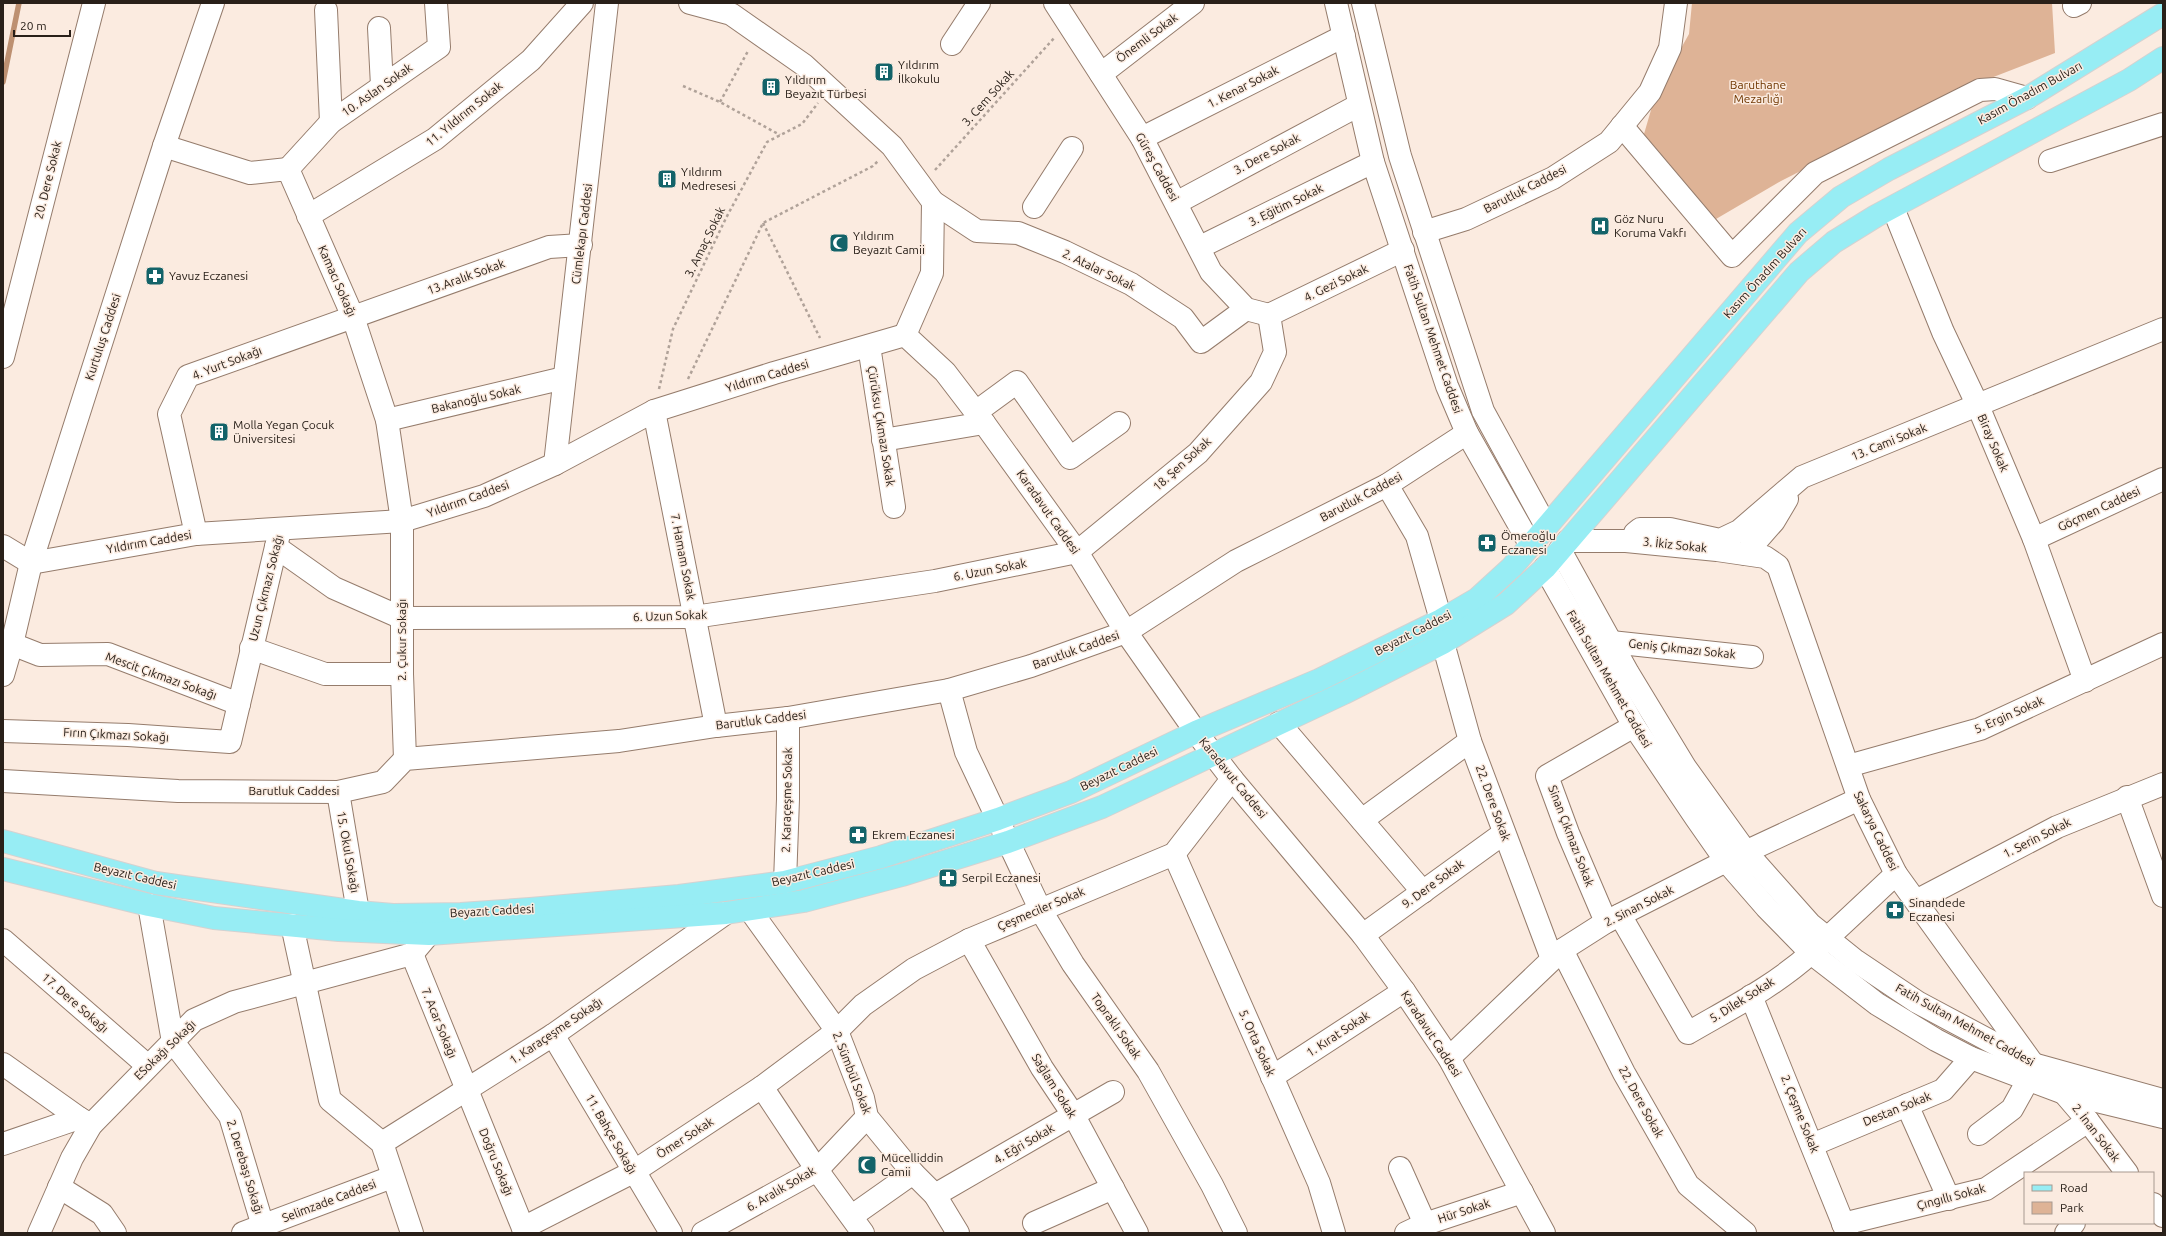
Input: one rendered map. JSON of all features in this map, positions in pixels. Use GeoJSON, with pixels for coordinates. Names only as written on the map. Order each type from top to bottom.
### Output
{"type":"FeatureCollection","features":[{"type":"Feature","properties":{"kind":"main road","name":"Kasım Önadım Bulvarı"},"geometry":{"type":"LineString","coordinates":[[1546,526],[1798,233],[1848,193],[1889,169],[2027,98],[2163,14]]}},
{"type":"Feature","properties":{"kind":"main road","name":"Kasım Önadım Bulvarı"},"geometry":{"type":"LineString","coordinates":[[1545,568],[1799,272],[1834,242],[1893,208],[2129,80],[2163,58]]}},
{"type":"Feature","properties":{"kind":"main road","name":"Beyazıt Caddesi"},"geometry":{"type":"LineString","coordinates":[[3,841],[156,883],[358,912],[393,914],[461,914],[530,909],[679,896],[785,882],[881,857],[998,819],[1071,792],[1196,732],[1319,680],[1441,620],[1477,599],[1512,567],[1546,526]]}},
{"type":"Feature","properties":{"kind":"main road","name":"Fatih Sultan Mehmet Caddesi"},"geometry":{"type":"LineString","coordinates":[[1546,526],[1564,546]]}},
{"type":"Feature","properties":{"kind":"main road","name":"Fatih Sultan Mehmet Caddesi"},"geometry":{"type":"LineString","coordinates":[[1530,544],[1545,568]]}},
{"type":"Feature","properties":{"kind":"main road","name":"Beyazıt Caddesi"},"geometry":{"type":"LineString","coordinates":[[3,869],[149,905],[214,918],[339,930],[429,934],[726,913],[804,901],[894,877],[1008,842],[1102,807],[1344,693],[1443,643],[1506,604],[1545,568]]}},
{"type":"Feature","properties":{"kind":"street","name":"20. Dere Sokak"},"geometry":{"type":"LineString","coordinates":[[3,357],[94,3]]}},
{"type":"Feature","properties":{"kind":"street","name":"Kurtuluş Caddesi"},"geometry":{"type":"LineString","coordinates":[[3,675],[12,644],[31,563],[164,146],[213,3]]}},
{"type":"Feature","properties":{"kind":"street","name":"10. Aslan Sokak"},"geometry":{"type":"LineString","coordinates":[[288,169],[332,122],[439,47],[436,3]]}},
{"type":"Feature","properties":{"kind":"street","name":"11. Yıldırım Sokak"},"geometry":{"type":"LineString","coordinates":[[308,216],[435,139],[531,60],[582,3]]}},
{"type":"Feature","properties":{"kind":"street","name":"Cümlekapı Caddesi"},"geometry":{"type":"LineString","coordinates":[[555,464],[564,378],[581,245],[607,3]]}},
{"type":"Feature","properties":{"kind":"street"},"geometry":{"type":"LineString","coordinates":[[690,3],[731,14],[804,65],[892,146],[927,194],[932,273],[905,335]]}},
{"type":"Feature","properties":{"kind":"street"},"geometry":{"type":"LineString","coordinates":[[952,44],[979,3]]}},
{"type":"Feature","properties":{"kind":"street","name":"Önemli Sokak"},"geometry":{"type":"LineString","coordinates":[[1101,74],[1193,3]]}},
{"type":"Feature","properties":{"kind":"street","name":"Fatih Sultan Mehmet Caddesi"},"geometry":{"type":"LineString","coordinates":[[1336,3],[1373,162],[1447,386],[1467,433],[1530,544]]}},
{"type":"Feature","properties":{"kind":"street","name":"Fatih Sultan Mehmet Caddesi"},"geometry":{"type":"LineString","coordinates":[[1363,3],[1400,156],[1483,411],[1546,526]]}},
{"type":"Feature","properties":{"kind":"street","name":"Barutluk Caddesi"},"geometry":{"type":"LineString","coordinates":[[1424,232],[1466,219],[1553,178],[1609,142],[1650,92],[1670,48],[1671,7]]}},
{"type":"Feature","properties":{"kind":"street","name":"Güreş Caddesi"},"geometry":{"type":"LineString","coordinates":[[1063,9],[1101,74],[1142,138],[1200,248],[1211,272],[1246,309]]}},
{"type":"Feature","properties":{"kind":"street"},"geometry":{"type":"LineString","coordinates":[[326,10],[332,122]]}},
{"type":"Feature","properties":{"kind":"street"},"geometry":{"type":"LineString","coordinates":[[379,28],[382,86]]}},
{"type":"Feature","properties":{"kind":"street","name":"1. Kenar Sokak"},"geometry":{"type":"LineString","coordinates":[[1142,138],[1344,36]]}},
{"type":"Feature","properties":{"kind":"street"},"geometry":{"type":"LineString","coordinates":[[1622,126],[1732,256],[1815,173],[1980,90],[1995,89],[2027,98]]}},
{"type":"Feature","properties":{"kind":"street","name":"3. Dere Sokak"},"geometry":{"type":"LineString","coordinates":[[1176,203],[1359,106]]}},
{"type":"Feature","properties":{"kind":"street"},"geometry":{"type":"LineString","coordinates":[[2050,161],[2163,124]]}},
{"type":"Feature","properties":{"kind":"street"},"geometry":{"type":"LineString","coordinates":[[164,146],[250,173],[288,169]]}},
{"type":"Feature","properties":{"kind":"street"},"geometry":{"type":"LineString","coordinates":[[1034,207],[1072,148]]}},
{"type":"Feature","properties":{"kind":"street","name":"3. Eğitim Sokak"},"geometry":{"type":"LineString","coordinates":[[1200,248],[1373,162]]}},
{"type":"Feature","properties":{"kind":"street","name":"Kamacı Sokağı"},"geometry":{"type":"LineString","coordinates":[[288,169],[353,317],[387,420],[402,521]]}},
{"type":"Feature","properties":{"kind":"street","name":"2. Atalar Sokak"},"geometry":{"type":"LineString","coordinates":[[927,194],[977,231],[1018,233],[1065,252],[1131,284],[1184,318],[1201,342],[1246,309]]}},
{"type":"Feature","properties":{"kind":"street","name":"Biray Sokak"},"geometry":{"type":"LineString","coordinates":[[1893,208],[1943,332],[1978,406],[2034,539],[2085,681]]}},
{"type":"Feature","properties":{"kind":"street","name":"13.Aralık Sokak"},"geometry":{"type":"LineString","coordinates":[[353,317],[549,247],[581,245]]}},
{"type":"Feature","properties":{"kind":"street","name":"4. Gezi Sokak"},"geometry":{"type":"LineString","coordinates":[[1269,315],[1403,250]]}},
{"type":"Feature","properties":{"kind":"street"},"geometry":{"type":"LineString","coordinates":[[1246,309],[1269,315]]}},
{"type":"Feature","properties":{"kind":"street","name":"18. Şen Sokak"},"geometry":{"type":"LineString","coordinates":[[1077,552],[1198,453],[1261,382],[1275,352],[1269,315]]}},
{"type":"Feature","properties":{"kind":"street","name":"4. Yurt Sokağı"},"geometry":{"type":"LineString","coordinates":[[196,534],[168,414],[188,376],[353,317]]}},
{"type":"Feature","properties":{"kind":"street","name":"13. Cami Sokak"},"geometry":{"type":"LineString","coordinates":[[1626,540],[1640,529],[1670,529],[1720,540],[1739,531],[1802,477],[2163,329]]}},
{"type":"Feature","properties":{"kind":"street","name":"Yıldırım Caddesi"},"geometry":{"type":"LineString","coordinates":[[31,563],[196,534],[278,538],[402,521],[484,496],[555,464],[654,411],[774,372],[905,335]]}},
{"type":"Feature","properties":{"kind":"street","name":"Karadavut Caddesi"},"geometry":{"type":"LineString","coordinates":[[905,335],[945,372],[980,417],[1077,552],[1126,632],[1212,754],[1363,935],[1404,991],[1449,1058],[1544,1233]]}},
{"type":"Feature","properties":{"kind":"street","name":"Çürüksu Çıkmazı Sokak"},"geometry":{"type":"LineString","coordinates":[[868,346],[894,506]]}},
{"type":"Feature","properties":{"kind":"street","name":"Bakanoğlu Sokak"},"geometry":{"type":"LineString","coordinates":[[387,420],[564,378]]}},
{"type":"Feature","properties":{"kind":"street"},"geometry":{"type":"LineString","coordinates":[[883,440],[980,417],[1017,382],[1070,458],[1119,422]]}},
{"type":"Feature","properties":{"kind":"street","name":"7. Hamam Sokak"},"geometry":{"type":"LineString","coordinates":[[654,411],[716,726]]}},
{"type":"Feature","properties":{"kind":"street","name":"Barutluk Caddesi"},"geometry":{"type":"LineString","coordinates":[[3,781],[178,791],[338,792],[383,782],[405,759],[619,741],[716,726],[788,718],[949,690],[1031,666],[1126,632],[1236,561],[1387,485],[1467,433]]}},
{"type":"Feature","properties":{"kind":"street"},"geometry":{"type":"LineString","coordinates":[[1745,554],[1774,520],[1802,477]]}},
{"type":"Feature","properties":{"kind":"street","name":"Göçmen Caddesi"},"geometry":{"type":"LineString","coordinates":[[2034,539],[2163,479]]}},
{"type":"Feature","properties":{"kind":"street"},"geometry":{"type":"LineString","coordinates":[[1387,485],[1417,536],[1441,620]]}},
{"type":"Feature","properties":{"kind":"street","name":"2. Çukur Sokağı"},"geometry":{"type":"LineString","coordinates":[[402,521],[402,674],[405,759]]}},
{"type":"Feature","properties":{"kind":"street","name":"6. Uzun Sokak"},"geometry":{"type":"LineString","coordinates":[[278,538],[334,588],[402,618],[694,617],[934,581],[1077,552]]}},
{"type":"Feature","properties":{"kind":"street","name":"Uzun Çıkmazı Sokağı"},"geometry":{"type":"LineString","coordinates":[[230,742],[278,538]]}},
{"type":"Feature","properties":{"kind":"street","name":"3. İkiz Sokak"},"geometry":{"type":"LineString","coordinates":[[1564,546],[1626,540],[1765,557],[1778,566]]}},
{"type":"Feature","properties":{"kind":"street"},"geometry":{"type":"LineString","coordinates":[[3,546],[31,563]]}},
{"type":"Feature","properties":{"kind":"street","name":"Fatih Sultan Mehmet Caddesi"},"geometry":{"type":"LineString","coordinates":[[1564,546],[1611,642],[1685,767],[1746,852],[1810,924],[1818,946],[1856,961],[1917,1002],[2064,1093],[2163,1117]]}},
{"type":"Feature","properties":{"kind":"street","name":"Sakarya Caddesi"},"geometry":{"type":"LineString","coordinates":[[1778,566],[1859,799],[1896,874],[1916,901],[2030,1072]]}},
{"type":"Feature","properties":{"kind":"street","name":"Fatih Sultan Mehmet Caddesi"},"geometry":{"type":"LineString","coordinates":[[1545,568],[1634,726],[1726,861],[1766,907],[1818,946],[1877,1004],[1936,1040],[1971,1058],[2163,1100]]}},
{"type":"Feature","properties":{"kind":"street","name":"Geniş Çıkmazı Sokak"},"geometry":{"type":"LineString","coordinates":[[1611,642],[1752,657]]}},
{"type":"Feature","properties":{"kind":"street","name":"22. Dere Sokak"},"geometry":{"type":"LineString","coordinates":[[1443,643],[1470,742],[1504,833],[1557,955],[1688,1185],[1745,1233]]}},
{"type":"Feature","properties":{"kind":"street","name":"Mescit Çıkmazı Sokağı"},"geometry":{"type":"LineString","coordinates":[[12,644],[40,655],[108,654],[239,704]]}},
{"type":"Feature","properties":{"kind":"street","name":"5. Ergin Sokak"},"geometry":{"type":"LineString","coordinates":[[1848,766],[1980,729],[2163,644]]}},
{"type":"Feature","properties":{"kind":"street","name":"Uzun Çıkmazı Sokağı"},"geometry":{"type":"LineString","coordinates":[[251,648],[325,674],[402,674]]}},
{"type":"Feature","properties":{"kind":"street","name":"Topraklı Sokak"},"geometry":{"type":"LineString","coordinates":[[949,690],[966,752],[1040,909],[1073,964],[1148,1070],[1212,1185],[1236,1233]]}},
{"type":"Feature","properties":{"kind":"street","name":"2. Karaçeşme Sokak"},"geometry":{"type":"LineString","coordinates":[[785,882],[788,799],[788,718]]}},
{"type":"Feature","properties":{"kind":"street"},"geometry":{"type":"LineString","coordinates":[[1279,723],[1423,892]]}},
{"type":"Feature","properties":{"kind":"street","name":"Sinan Çıkmazı Sokak"},"geometry":{"type":"LineString","coordinates":[[1613,919],[1568,833],[1547,776],[1634,726]]}},
{"type":"Feature","properties":{"kind":"street","name":"Fırın Çıkmazı Sokağı"},"geometry":{"type":"LineString","coordinates":[[3,731],[128,735],[230,742]]}},
{"type":"Feature","properties":{"kind":"street"},"geometry":{"type":"LineString","coordinates":[[1362,820],[1470,742]]}},
{"type":"Feature","properties":{"kind":"street","name":"Çeşmeciler Sokak"},"geometry":{"type":"LineString","coordinates":[[837,1030],[863,1005],[914,969],[969,940],[1174,854],[1232,779]]}},
{"type":"Feature","properties":{"kind":"street","name":"1. Serin Sokak"},"geometry":{"type":"LineString","coordinates":[[1916,901],[2057,826],[2163,784]]}},
{"type":"Feature","properties":{"kind":"street","name":"15. Okul Sokağı"},"geometry":{"type":"LineString","coordinates":[[338,792],[358,912]]}},
{"type":"Feature","properties":{"kind":"street"},"geometry":{"type":"LineString","coordinates":[[2127,797],[2163,896]]}},
{"type":"Feature","properties":{"kind":"street","name":"2. Sinan Sokak"},"geometry":{"type":"LineString","coordinates":[[1449,1058],[1557,955],[1613,919],[1726,861],[1859,799]]}},
{"type":"Feature","properties":{"kind":"street","name":"9. Dere Sokak"},"geometry":{"type":"LineString","coordinates":[[1363,935],[1504,833]]}},
{"type":"Feature","properties":{"kind":"street","name":"5. Orta Sokak"},"geometry":{"type":"LineString","coordinates":[[1174,854],[1319,1183],[1334,1233]]}},
{"type":"Feature","properties":{"kind":"street","name":"5. Dilek Sokak"},"geometry":{"type":"LineString","coordinates":[[1613,919],[1688,1033],[1751,996],[1818,946],[1896,874]]}},
{"type":"Feature","properties":{"kind":"street","name":"2. Derebaşı Sokağı"},"geometry":{"type":"LineString","coordinates":[[149,905],[174,1042],[230,1116],[264,1230]]}},
{"type":"Feature","properties":{"kind":"street","name":"2. Sümbül Sokak"},"geometry":{"type":"LineString","coordinates":[[750,910],[837,1030],[863,1098],[867,1117],[913,1173],[935,1196],[958,1233]]}},
{"type":"Feature","properties":{"kind":"street","name":"1. Karaçeşme Sokağı"},"geometry":{"type":"LineString","coordinates":[[382,1143],[553,1035],[726,913]]}},
{"type":"Feature","properties":{"kind":"street"},"geometry":{"type":"LineString","coordinates":[[292,925],[330,1100],[382,1143],[392,1177],[412,1233]]}},
{"type":"Feature","properties":{"kind":"street"},"geometry":{"type":"LineString","coordinates":[[412,954],[429,934]]}},
{"type":"Feature","properties":{"kind":"street","name":"17. Dere Sokağı"},"geometry":{"type":"LineString","coordinates":[[3,940],[148,1066]]}},
{"type":"Feature","properties":{"kind":"street","name":"Sağlam Sokak"},"geometry":{"type":"LineString","coordinates":[[969,940],[1042,1068],[1074,1116],[1137,1233]]}},
{"type":"Feature","properties":{"kind":"street","name":"ESokağı Sokağı"},"geometry":{"type":"LineString","coordinates":[[38,1233],[72,1158],[85,1122],[174,1042],[194,1020],[234,1002],[412,954]]}},
{"type":"Feature","properties":{"kind":"street","name":"7. Acar Sokağı"},"geometry":{"type":"LineString","coordinates":[[412,954],[466,1091]]}},
{"type":"Feature","properties":{"kind":"street","name":"1. Kırat Sokak"},"geometry":{"type":"LineString","coordinates":[[1272,1077],[1404,991]]}},
{"type":"Feature","properties":{"kind":"street","name":"2. Çeşme Sokak"},"geometry":{"type":"LineString","coordinates":[[1751,996],[1845,1228]]}},
{"type":"Feature","properties":{"kind":"street","name":"Ömer Sokak"},"geometry":{"type":"LineString","coordinates":[[524,1230],[633,1172],[762,1087],[837,1030]]}},
{"type":"Feature","properties":{"kind":"street","name":"11. Bahçe Sokağı"},"geometry":{"type":"LineString","coordinates":[[553,1035],[633,1172],[671,1233]]}},
{"type":"Feature","properties":{"kind":"street","name":"Destan Sokak"},"geometry":{"type":"LineString","coordinates":[[1812,1144],[1943,1090],[1971,1058]]}},
{"type":"Feature","properties":{"kind":"street"},"geometry":{"type":"LineString","coordinates":[[3,1064],[85,1122]]}},
{"type":"Feature","properties":{"kind":"street"},"geometry":{"type":"LineString","coordinates":[[1979,1134],[2012,1109],[2030,1072]]}},
{"type":"Feature","properties":{"kind":"street"},"geometry":{"type":"LineString","coordinates":[[762,1087],[817,1170],[858,1224],[913,1173]]}},
{"type":"Feature","properties":{"kind":"street","name":"Doğru Sokağı"},"geometry":{"type":"LineString","coordinates":[[466,1091],[524,1230]]}},
{"type":"Feature","properties":{"kind":"street","name":"4. Eğri Sokak"},"geometry":{"type":"LineString","coordinates":[[935,1196],[1113,1092]]}},
{"type":"Feature","properties":{"kind":"street","name":"2. İnan Sokak"},"geometry":{"type":"LineString","coordinates":[[2064,1093],[2088,1121],[2122,1171]]}},
{"type":"Feature","properties":{"kind":"street"},"geometry":{"type":"LineString","coordinates":[[1907,1105],[1949,1198]]}},
{"type":"Feature","properties":{"kind":"street","name":"6. Aralık Sokak"},"geometry":{"type":"LineString","coordinates":[[703,1233],[817,1170],[867,1117]]}},
{"type":"Feature","properties":{"kind":"street","name":"Çıngıllı Sokak"},"geometry":{"type":"LineString","coordinates":[[1845,1228],[1986,1189],[2088,1121]]}},
{"type":"Feature","properties":{"kind":"street"},"geometry":{"type":"LineString","coordinates":[[3,1144],[85,1122]]}},
{"type":"Feature","properties":{"kind":"street"},"geometry":{"type":"LineString","coordinates":[[1400,1168],[1416,1228]]}},
{"type":"Feature","properties":{"kind":"street","name":"Selimzade Caddesi"},"geometry":{"type":"LineString","coordinates":[[243,1233],[264,1230],[392,1177]]}},
{"type":"Feature","properties":{"kind":"street"},"geometry":{"type":"LineString","coordinates":[[59,1187],[102,1214],[114,1233]]}},
{"type":"Feature","properties":{"kind":"street"},"geometry":{"type":"LineString","coordinates":[[1034,1222],[1113,1188]]}},
{"type":"Feature","properties":{"kind":"street","name":"Hür Sokak"},"geometry":{"type":"LineString","coordinates":[[1416,1228],[1522,1192]]}},
{"type":"Feature","properties":{"kind":"street"},"geometry":{"type":"LineString","coordinates":[[2154,1205],[2163,1216]]}},
{"type":"Feature","properties":{"kind":"street"},"geometry":{"type":"LineString","coordinates":[[2066,1233],[2073,1224]]}},
{"type":"Feature","properties":{"kind":"path","name":"3. Cem Sokak"},"geometry":{"type":"LineString","coordinates":[[927,194],[1063,9]]}},
{"type":"Feature","properties":{"kind":"path"},"geometry":{"type":"LineString","coordinates":[[720,102],[758,33]]}},
{"type":"Feature","properties":{"kind":"path"},"geometry":{"type":"LineString","coordinates":[[683,86],[720,102],[780,135]]}},
{"type":"Feature","properties":{"kind":"path","name":"3. Amaç Sokak"},"geometry":{"type":"LineString","coordinates":[[654,411],[673,329],[726,218],[767,142],[802,124],[829,88]]}},
{"type":"Feature","properties":{"kind":"path"},"geometry":{"type":"LineString","coordinates":[[676,404],[763,223],[873,166]]}},
{"type":"Feature","properties":{"kind":"path"},"geometry":{"type":"LineString","coordinates":[[763,223],[817,330]]}},
{"type":"Feature","properties":{"kind":"green space","name":"Baruthane Mezarlığı"},"geometry":{"type":"Polygon","coordinates":[[[1692,3],[2052,3],[2055,53],[1960,90],[1781,181],[1716,219],[1644,134],[1656,93],[1689,34],[1692,3]]]}},
{"type":"Feature","properties":{"kind":"waterway"},"geometry":{"type":"LineString","coordinates":[[3,82],[19,3]]}},
{"type":"Feature","properties":{"kind":"place","name":"Yıldırım İlkokulu"},"geometry":{"type":"Point","coordinates":[884,72]}},
{"type":"Feature","properties":{"kind":"place","name":"Yıldırım Beyazıt Türbesi"},"geometry":{"type":"Point","coordinates":[771,87]}},
{"type":"Feature","properties":{"kind":"place","name":"Yıldırım Medresesi"},"geometry":{"type":"Point","coordinates":[667,179]}},
{"type":"Feature","properties":{"kind":"place","name":"Göz Nuru Koruma Vakfı"},"geometry":{"type":"Point","coordinates":[1600,226]}},
{"type":"Feature","properties":{"kind":"place","name":"Yıldırım Beyazıt Camii"},"geometry":{"type":"Point","coordinates":[839,243]}},
{"type":"Feature","properties":{"kind":"place","name":"Yavuz Eczanesi"},"geometry":{"type":"Point","coordinates":[155,276]}},
{"type":"Feature","properties":{"kind":"place","name":"Molla Yegan Çocuk Üniversitesi"},"geometry":{"type":"Point","coordinates":[219,432]}},
{"type":"Feature","properties":{"kind":"place","name":"Ömeroğlu Eczanesi"},"geometry":{"type":"Point","coordinates":[1487,543]}},
{"type":"Feature","properties":{"kind":"place","name":"Ekrem Eczanesi"},"geometry":{"type":"Point","coordinates":[858,835]}},
{"type":"Feature","properties":{"kind":"place","name":"Serpil Eczanesi"},"geometry":{"type":"Point","coordinates":[948,878]}},
{"type":"Feature","properties":{"kind":"place","name":"Sinandede Eczanesi"},"geometry":{"type":"Point","coordinates":[1895,910]}},
{"type":"Feature","properties":{"kind":"place","name":"Mücelliddin Camii"},"geometry":{"type":"Point","coordinates":[867,1165]}}]}
